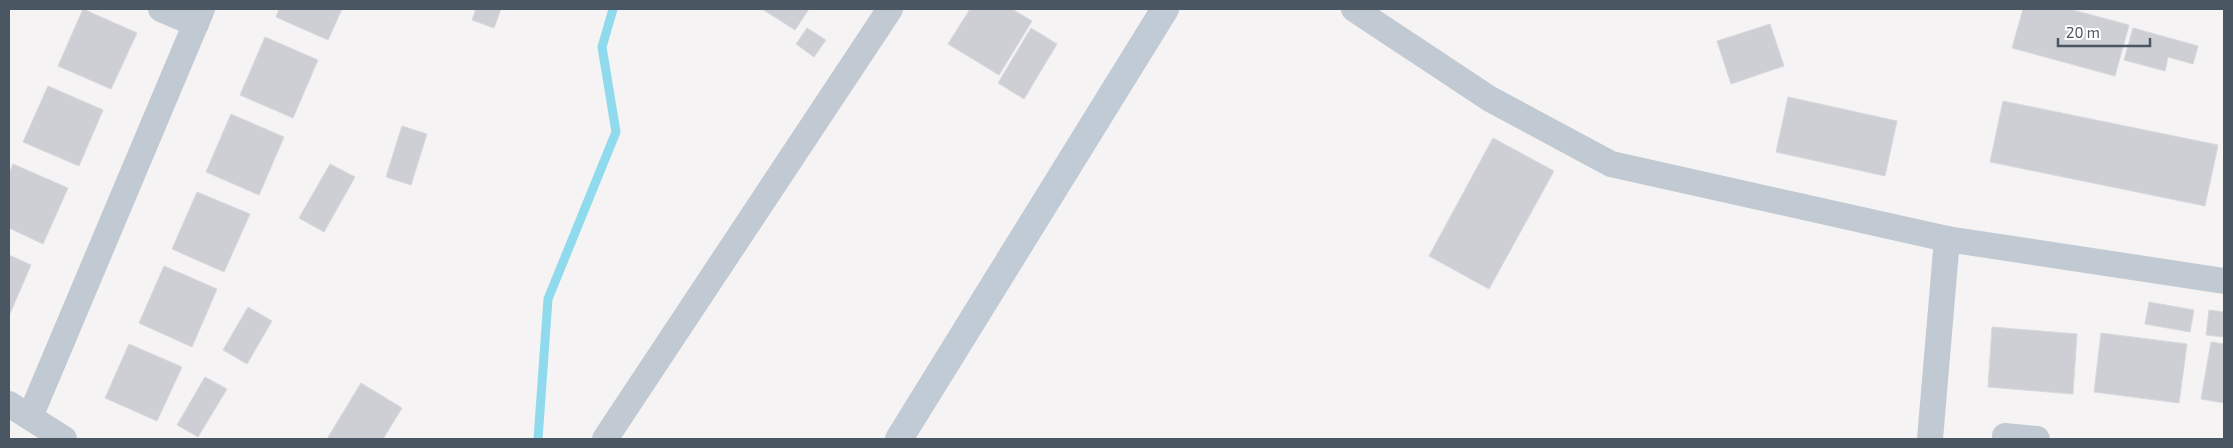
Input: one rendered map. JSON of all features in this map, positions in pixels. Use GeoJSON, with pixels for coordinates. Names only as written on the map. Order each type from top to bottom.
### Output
{"type":"FeatureCollection","features":[{"type":"Feature","properties":{"kind":"street"},"geometry":{"type":"LineString","coordinates":[[64,439],[20,410],[199,17],[161,9]]}},
{"type":"Feature","properties":{"kind":"street"},"geometry":{"type":"LineString","coordinates":[[605,439],[890,9]]}},
{"type":"Feature","properties":{"kind":"street"},"geometry":{"type":"LineString","coordinates":[[899,439],[1165,9]]}},
{"type":"Feature","properties":{"kind":"street"},"geometry":{"type":"LineString","coordinates":[[1354,9],[1490,98],[1611,164],[1948,238],[2224,281]]}},
{"type":"Feature","properties":{"kind":"street"},"geometry":{"type":"LineString","coordinates":[[1930,439],[1948,238]]}},
{"type":"Feature","properties":{"kind":"street"},"geometry":{"type":"LineString","coordinates":[[2005,436],[2037,439]]}},
{"type":"Feature","properties":{"kind":"building"},"geometry":{"type":"Polygon","coordinates":[[[83,9],[137,33],[111,89],[58,66],[83,9]]]}},
{"type":"Feature","properties":{"kind":"building"},"geometry":{"type":"Polygon","coordinates":[[[279,9],[342,9],[328,40],[276,17],[279,9]]]}},
{"type":"Feature","properties":{"kind":"building"},"geometry":{"type":"Polygon","coordinates":[[[476,9],[501,9],[494,28],[472,20],[476,9]]]}},
{"type":"Feature","properties":{"kind":"building"},"geometry":{"type":"Polygon","coordinates":[[[762,9],[809,9],[795,30],[762,9]]]}},
{"type":"Feature","properties":{"kind":"building"},"geometry":{"type":"Polygon","coordinates":[[[970,9],[1012,9],[1032,21],[999,75],[948,44],[970,9]]]}},
{"type":"Feature","properties":{"kind":"building"},"geometry":{"type":"Polygon","coordinates":[[[2023,9],[2069,9],[2129,25],[2115,76],[2012,48],[2023,9]]]}},
{"type":"Feature","properties":{"kind":"building"},"geometry":{"type":"Polygon","coordinates":[[[1770,24],[1784,66],[1731,84],[1717,41],[1770,24]]]}},
{"type":"Feature","properties":{"kind":"building"},"geometry":{"type":"Polygon","coordinates":[[[807,28],[826,40],[814,57],[796,44],[807,28]]]}},
{"type":"Feature","properties":{"kind":"building"},"geometry":{"type":"Polygon","coordinates":[[[1031,28],[1057,44],[1024,99],[998,83],[1031,28]]]}},
{"type":"Feature","properties":{"kind":"building"},"geometry":{"type":"Polygon","coordinates":[[[2133,28],[2198,46],[2193,64],[2168,57],[2165,71],[2124,60],[2133,28]]]}},
{"type":"Feature","properties":{"kind":"building"},"geometry":{"type":"Polygon","coordinates":[[[265,37],[318,60],[293,118],[240,95],[265,37]]]}},
{"type":"Feature","properties":{"kind":"building"},"geometry":{"type":"Polygon","coordinates":[[[48,86],[103,110],[79,166],[23,142],[48,86]]]}},
{"type":"Feature","properties":{"kind":"building"},"geometry":{"type":"Polygon","coordinates":[[[1788,97],[1897,121],[1885,176],[1776,152],[1788,97]]]}},
{"type":"Feature","properties":{"kind":"building"},"geometry":{"type":"Polygon","coordinates":[[[2003,101],[2218,145],[2205,206],[1990,162],[2003,101]]]}},
{"type":"Feature","properties":{"kind":"building"},"geometry":{"type":"Polygon","coordinates":[[[231,114],[284,137],[259,195],[206,172],[231,114]]]}},
{"type":"Feature","properties":{"kind":"building"},"geometry":{"type":"Polygon","coordinates":[[[402,126],[427,134],[411,185],[386,177],[402,126]]]}},
{"type":"Feature","properties":{"kind":"building"},"geometry":{"type":"Polygon","coordinates":[[[1493,138],[1554,171],[1489,289],[1429,256],[1493,138]]]}},
{"type":"Feature","properties":{"kind":"building"},"geometry":{"type":"Polygon","coordinates":[[[13,164],[68,188],[43,244],[9,228],[9,174],[13,164]]]}},
{"type":"Feature","properties":{"kind":"building"},"geometry":{"type":"Polygon","coordinates":[[[330,164],[355,177],[324,232],[299,218],[330,164]]]}},
{"type":"Feature","properties":{"kind":"building"},"geometry":{"type":"Polygon","coordinates":[[[197,192],[250,214],[224,272],[172,249],[197,192]]]}},
{"type":"Feature","properties":{"kind":"building"},"geometry":{"type":"Polygon","coordinates":[[[9,255],[31,265],[9,316],[9,255]]]}},
{"type":"Feature","properties":{"kind":"building"},"geometry":{"type":"Polygon","coordinates":[[[164,266],[217,289],[192,347],[139,323],[164,266]]]}},
{"type":"Feature","properties":{"kind":"building"},"geometry":{"type":"Polygon","coordinates":[[[2149,302],[2194,310],[2190,332],[2145,324],[2149,302]]]}},
{"type":"Feature","properties":{"kind":"building"},"geometry":{"type":"Polygon","coordinates":[[[248,307],[272,321],[247,364],[223,350],[248,307]]]}},
{"type":"Feature","properties":{"kind":"building"},"geometry":{"type":"Polygon","coordinates":[[[2209,310],[2224,312],[2224,337],[2206,335],[2209,310]]]}},
{"type":"Feature","properties":{"kind":"building"},"geometry":{"type":"Polygon","coordinates":[[[1992,327],[2077,334],[2073,394],[1988,387],[1992,327]]]}},
{"type":"Feature","properties":{"kind":"building"},"geometry":{"type":"Polygon","coordinates":[[[2101,333],[2187,344],[2179,403],[2094,392],[2101,333]]]}},
{"type":"Feature","properties":{"kind":"building"},"geometry":{"type":"Polygon","coordinates":[[[2211,342],[2224,344],[2224,403],[2201,399],[2211,342]]]}},
{"type":"Feature","properties":{"kind":"building"},"geometry":{"type":"Polygon","coordinates":[[[129,344],[182,367],[157,421],[105,398],[129,344]]]}},
{"type":"Feature","properties":{"kind":"building"},"geometry":{"type":"Polygon","coordinates":[[[205,377],[227,389],[198,437],[177,425],[205,377]]]}},
{"type":"Feature","properties":{"kind":"building"},"geometry":{"type":"Polygon","coordinates":[[[361,383],[402,408],[383,439],[327,439],[361,383]]]}},
{"type":"Feature","properties":{"kind":"waterway"},"geometry":{"type":"LineString","coordinates":[[538,439],[548,299],[616,132],[602,47],[613,9]]}}]}
